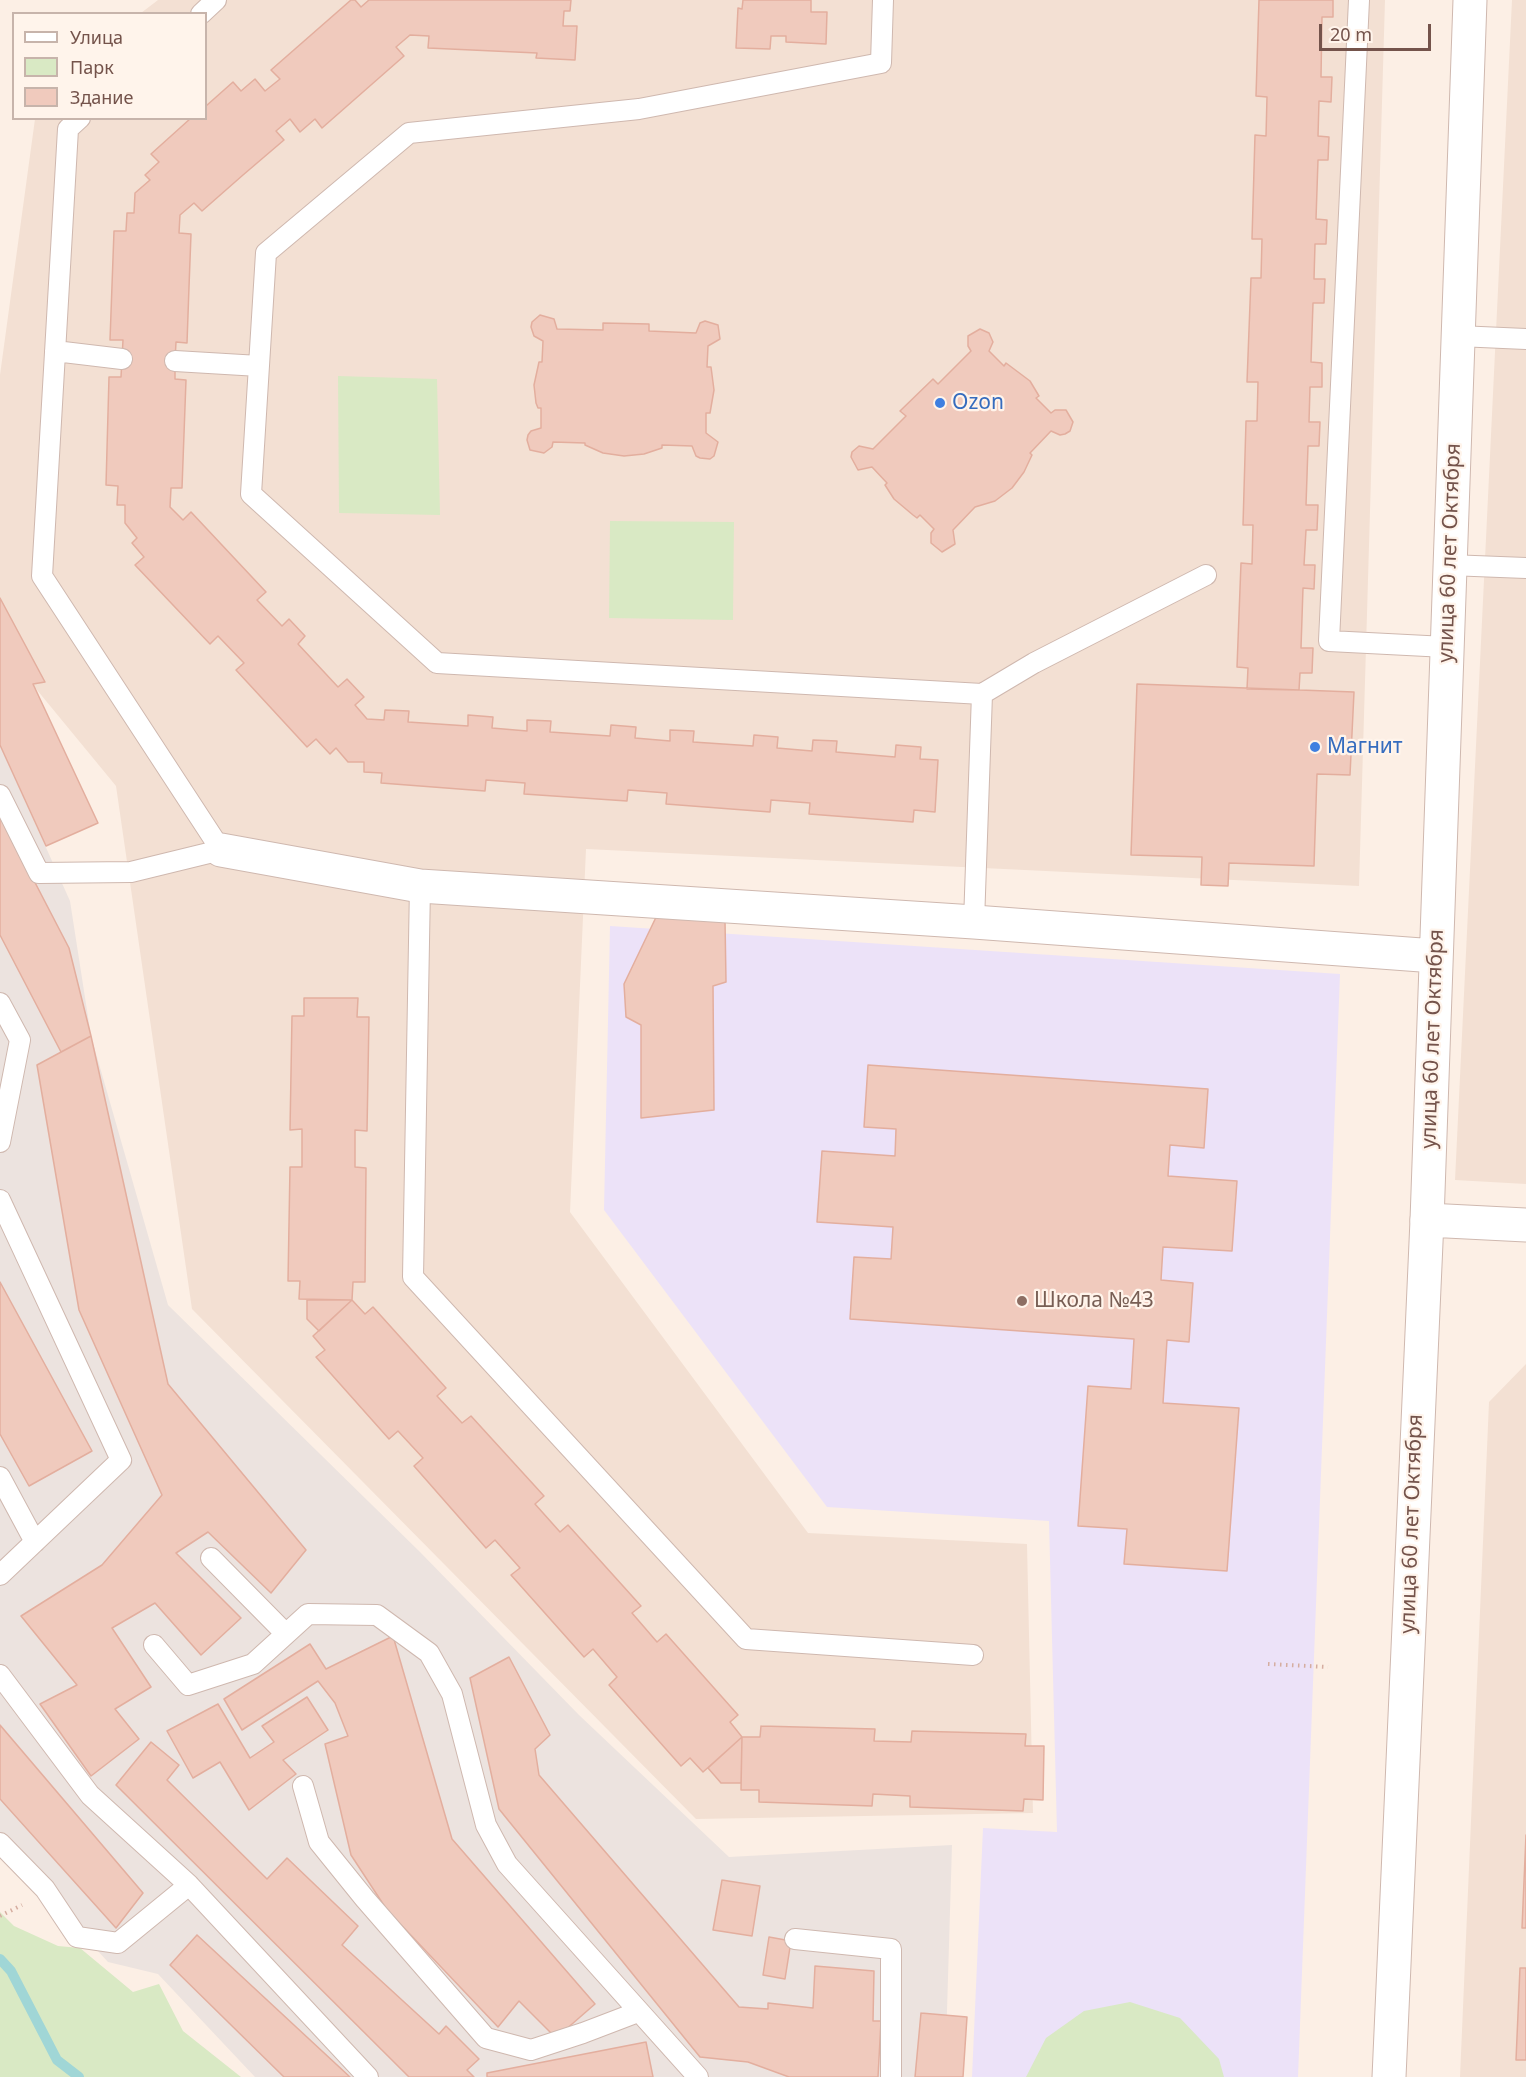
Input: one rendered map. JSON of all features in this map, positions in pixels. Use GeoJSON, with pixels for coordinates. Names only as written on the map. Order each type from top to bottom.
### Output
{"type":"FeatureCollection","features":[{"type":"Feature","properties":{"kind":"street","name":"улица 60 лет Октября"},"geometry":{"type":"LineString","coordinates":[[1389,2077],[1427,1220],[1470,0]]}},
{"type":"Feature","properties":{"kind":"street"},"geometry":{"type":"LineString","coordinates":[[221,850],[420,886],[974,922],[1436,956]]}},
{"type":"Feature","properties":{"kind":"street"},"geometry":{"type":"LineString","coordinates":[[1427,1220],[1526,1225]]}},
{"type":"Feature","properties":{"kind":"lane"},"geometry":{"type":"LineString","coordinates":[[203,12],[216,0]]}},
{"type":"Feature","properties":{"kind":"lane"},"geometry":{"type":"LineString","coordinates":[[883,0],[881,63],[639,109],[409,133],[266,253],[251,494],[437,663],[982,694],[1034,663],[1206,575]]}},
{"type":"Feature","properties":{"kind":"lane"},"geometry":{"type":"LineString","coordinates":[[1359,0],[1329,641],[1446,647]]}},
{"type":"Feature","properties":{"kind":"lane"},"geometry":{"type":"LineString","coordinates":[[0,795],[39,873],[131,872],[221,850],[42,576],[68,129],[78,120]]}},
{"type":"Feature","properties":{"kind":"lane"},"geometry":{"type":"LineString","coordinates":[[1458,336],[1526,339]]}},
{"type":"Feature","properties":{"kind":"lane"},"geometry":{"type":"LineString","coordinates":[[56,351],[122,359]]}},
{"type":"Feature","properties":{"kind":"lane"},"geometry":{"type":"LineString","coordinates":[[175,361],[259,366]]}},
{"type":"Feature","properties":{"kind":"lane"},"geometry":{"type":"LineString","coordinates":[[1449,565],[1526,568]]}},
{"type":"Feature","properties":{"kind":"lane"},"geometry":{"type":"LineString","coordinates":[[974,922],[982,694]]}},
{"type":"Feature","properties":{"kind":"lane"},"geometry":{"type":"LineString","coordinates":[[420,886],[413,1277],[746,1638],[973,1654]]}},
{"type":"Feature","properties":{"kind":"lane"},"geometry":{"type":"LineString","coordinates":[[0,1004],[20,1040],[0,1142]]}},
{"type":"Feature","properties":{"kind":"lane"},"geometry":{"type":"LineString","coordinates":[[0,1200],[120,1460],[0,1575]]}},
{"type":"Feature","properties":{"kind":"lane"},"geometry":{"type":"LineString","coordinates":[[0,1477],[35,1542]]}},
{"type":"Feature","properties":{"kind":"lane"},"geometry":{"type":"LineString","coordinates":[[211,1558],[286,1634]]}},
{"type":"Feature","properties":{"kind":"lane"},"geometry":{"type":"LineString","coordinates":[[154,1645],[188,1685],[253,1664],[308,1614],[377,1615],[429,1653],[452,1694],[486,1825],[507,1864],[698,2077]]}},
{"type":"Feature","properties":{"kind":"lane"},"geometry":{"type":"LineString","coordinates":[[0,1675],[90,1795],[189,1885],[368,2077]]}},
{"type":"Feature","properties":{"kind":"lane"},"geometry":{"type":"LineString","coordinates":[[303,1786],[319,1842],[365,1899],[486,2038],[531,2049],[583,2033],[638,2012]]}},
{"type":"Feature","properties":{"kind":"lane"},"geometry":{"type":"LineString","coordinates":[[0,1843],[45,1889],[77,1937],[118,1943],[189,1885]]}},
{"type":"Feature","properties":{"kind":"lane"},"geometry":{"type":"LineString","coordinates":[[795,1940],[891,1949],[891,2077]]}},
{"type":"Feature","properties":{"kind":"path"},"geometry":{"type":"LineString","coordinates":[[1268,1664],[1328,1666]]}},
{"type":"Feature","properties":{"kind":"shaded area"},"geometry":{"type":"Polygon","coordinates":[[[158,0],[1385,0],[1359,886],[586,849],[570,1212],[808,1533],[1027,1544],[1033,1813],[696,1819],[192,1309],[116,786],[0,645],[0,375],[35,120],[207,120],[207,12],[142,12],[158,0]]]}},
{"type":"Feature","properties":{"kind":"shaded area"},"geometry":{"type":"Polygon","coordinates":[[[1512,0],[1526,0],[1526,1184],[1455,1180],[1512,0]]]}},
{"type":"Feature","properties":{"kind":"shaded area"},"geometry":{"type":"Polygon","coordinates":[[[0,745],[70,901],[91,1036],[168,1305],[420,1552],[579,1715],[729,1857],[952,1845],[945,2077],[255,2077],[158,1974],[108,1962],[0,1845],[0,745]]]}},
{"type":"Feature","properties":{"kind":"shaded area"},"geometry":{"type":"Polygon","coordinates":[[[610,926],[1340,974],[1298,2077],[972,2077],[983,1828],[1057,1832],[1049,1521],[827,1507],[604,1210],[610,926]]]}},
{"type":"Feature","properties":{"kind":"shaded area"},"geometry":{"type":"Polygon","coordinates":[[[1526,1364],[1526,2077],[1460,2077],[1489,1402],[1526,1364]]]}},
{"type":"Feature","properties":{"kind":"green space"},"geometry":{"type":"Polygon","coordinates":[[[338,376],[437,379],[440,515],[339,513],[338,376]]]}},
{"type":"Feature","properties":{"kind":"green space"},"geometry":{"type":"Polygon","coordinates":[[[610,521],[734,522],[733,620],[609,618],[610,521]]]}},
{"type":"Feature","properties":{"kind":"green space"},"geometry":{"type":"Polygon","coordinates":[[[0,1912],[14,1926],[58,1946],[80,1948],[133,1992],[159,1984],[183,2031],[241,2077],[0,2077],[0,1912]]]}},
{"type":"Feature","properties":{"kind":"green space"},"geometry":{"type":"Polygon","coordinates":[[[1130,2002],[1180,2018],[1219,2059],[1224,2077],[1026,2077],[1046,2038],[1084,2011],[1130,2002]]]}},
{"type":"Feature","properties":{"kind":"building"},"geometry":{"type":"Polygon","coordinates":[[[351,0],[355,0],[361,7],[369,0],[571,0],[570,11],[564,11],[563,26],[577,26],[575,60],[536,58],[537,53],[428,48],[429,36],[410,35],[396,47],[404,56],[322,128],[315,119],[300,132],[290,119],[276,131],[284,140],[202,211],[194,203],[180,215],[179,233],[191,234],[187,343],[176,342],[175,379],[186,380],[182,488],[171,488],[170,507],[183,520],[191,512],[266,592],[257,600],[282,626],[289,619],[305,636],[298,644],[338,687],[347,679],[364,697],[355,705],[367,719],[384,720],[385,710],[409,711],[408,722],[468,726],[468,715],[493,717],[492,728],[527,731],[527,720],[551,721],[550,732],[610,736],[611,725],[636,727],[635,738],[670,741],[670,730],[694,731],[693,742],[753,746],[754,735],[778,737],[777,748],[812,751],[813,740],[837,741],[836,752],[895,757],[896,745],[921,747],[920,759],[938,760],[935,812],[914,810],[913,822],[809,814],[810,803],[771,800],[770,812],[666,804],[667,793],[628,790],[627,801],[524,794],[525,783],[486,780],[485,791],[381,783],[382,773],[364,772],[364,762],[348,762],[336,748],[330,754],[316,739],[307,747],[236,670],[244,663],[218,636],[210,644],[135,565],[144,557],[132,543],[137,538],[125,523],[125,505],[117,505],[118,486],[106,485],[109,377],[121,377],[123,340],[110,340],[114,231],[126,231],[127,213],[134,213],[135,193],[150,180],[145,175],[159,162],[151,154],[189,120],[207,120],[207,105],[233,82],[241,91],[255,79],[265,91],[280,79],[271,70],[351,0]]]}},
{"type":"Feature","properties":{"kind":"building"},"geometry":{"type":"Polygon","coordinates":[[[743,0],[811,0],[811,12],[827,12],[826,44],[786,42],[786,36],[771,36],[770,49],[736,48],[738,8],[742,9],[743,0]]]}},
{"type":"Feature","properties":{"kind":"building"},"geometry":{"type":"Polygon","coordinates":[[[1259,0],[1333,0],[1333,17],[1322,17],[1321,77],[1332,77],[1331,102],[1319,101],[1318,136],[1329,137],[1328,160],[1318,160],[1316,219],[1327,220],[1326,244],[1315,244],[1314,279],[1325,279],[1324,303],[1313,303],[1311,362],[1322,363],[1322,387],[1310,387],[1309,422],[1320,422],[1319,446],[1308,446],[1306,505],[1318,505],[1317,530],[1306,530],[1304,565],[1315,565],[1314,589],[1303,588],[1301,648],[1313,648],[1312,673],[1300,673],[1299,690],[1247,689],[1248,668],[1237,667],[1241,563],[1252,564],[1253,525],[1243,525],[1246,421],[1257,421],[1258,382],[1247,382],[1251,278],[1261,278],[1262,239],[1252,239],[1255,135],[1266,136],[1267,97],[1256,96],[1259,0]]]}},
{"type":"Feature","properties":{"kind":"building"},"geometry":{"type":"Polygon","coordinates":[[[540,315],[554,319],[557,329],[603,330],[603,323],[649,324],[649,331],[696,333],[700,323],[705,321],[718,325],[720,339],[708,346],[707,367],[711,367],[714,390],[710,413],[706,413],[706,433],[718,442],[714,456],[710,459],[700,458],[696,456],[692,446],[662,445],[662,448],[644,454],[624,456],[603,453],[585,443],[553,442],[552,447],[544,453],[530,450],[528,435],[531,431],[541,428],[541,408],[538,408],[536,403],[534,385],[539,362],[542,362],[543,341],[534,336],[531,327],[532,322],[540,315]]]}},
{"type":"Feature","properties":{"kind":"building"},"geometry":{"type":"Polygon","coordinates":[[[980,329],[989,333],[993,342],[989,351],[1004,366],[1006,363],[1030,381],[1039,396],[1036,398],[1051,413],[1055,410],[1066,410],[1073,422],[1070,431],[1065,434],[1060,435],[1051,431],[1030,453],[1032,455],[1024,472],[1012,488],[995,501],[975,507],[953,530],[955,544],[942,552],[931,543],[931,533],[934,529],[920,515],[917,518],[894,499],[885,485],[887,483],[872,467],[858,470],[851,457],[852,452],[859,446],[873,449],[906,416],[900,411],[933,379],[938,384],[971,351],[968,346],[968,336],[980,329]]]}},
{"type":"Feature","properties":{"kind":"building"},"geometry":{"type":"Polygon","coordinates":[[[0,598],[45,682],[33,684],[98,823],[46,846],[0,745],[0,598]]]}},
{"type":"Feature","properties":{"kind":"building"},"geometry":{"type":"Polygon","coordinates":[[[1137,684],[1354,692],[1350,775],[1317,774],[1314,866],[1229,863],[1228,886],[1201,885],[1202,857],[1131,855],[1137,684]]]}},
{"type":"Feature","properties":{"kind":"building"},"geometry":{"type":"Polygon","coordinates":[[[0,815],[69,948],[91,1036],[61,1052],[0,935],[0,815]]]}},
{"type":"Feature","properties":{"kind":"building"},"geometry":{"type":"Polygon","coordinates":[[[659,911],[725,920],[726,982],[713,986],[714,1110],[641,1118],[641,1025],[626,1017],[624,984],[659,911]]]}},
{"type":"Feature","properties":{"kind":"building"},"geometry":{"type":"Polygon","coordinates":[[[304,998],[358,998],[357,1017],[369,1017],[367,1131],[355,1130],[355,1167],[366,1168],[365,1282],[353,1282],[352,1300],[299,1299],[300,1281],[288,1281],[290,1167],[302,1167],[302,1129],[290,1130],[292,1016],[304,1016],[304,998]]]}},
{"type":"Feature","properties":{"kind":"building"},"geometry":{"type":"Polygon","coordinates":[[[91,1036],[168,1384],[306,1550],[271,1593],[208,1532],[176,1553],[241,1618],[201,1655],[155,1603],[112,1628],[151,1687],[115,1709],[139,1739],[91,1776],[40,1704],[77,1685],[21,1616],[102,1565],[162,1495],[79,1310],[37,1065],[91,1036]]]}},
{"type":"Feature","properties":{"kind":"building","name":"Школа №43"},"geometry":{"type":"Polygon","coordinates":[[[868,1065],[1208,1089],[1204,1148],[1170,1145],[1168,1176],[1237,1181],[1232,1251],[1163,1247],[1161,1280],[1193,1283],[1189,1342],[1167,1340],[1163,1403],[1239,1408],[1227,1571],[1124,1564],[1127,1529],[1078,1526],[1088,1386],[1131,1389],[1134,1339],[850,1319],[854,1257],[891,1259],[893,1227],[817,1222],[822,1151],[895,1156],[896,1129],[864,1127],[868,1065]]]}},
{"type":"Feature","properties":{"kind":"building"},"geometry":{"type":"Polygon","coordinates":[[[0,1282],[92,1451],[29,1486],[0,1434],[0,1282]]]}},
{"type":"Feature","properties":{"kind":"building"},"geometry":{"type":"Polygon","coordinates":[[[307,1300],[352,1300],[319,1331],[307,1319],[307,1300]]]}},
{"type":"Feature","properties":{"kind":"building"},"geometry":{"type":"Polygon","coordinates":[[[352,1300],[365,1314],[373,1307],[446,1388],[437,1396],[462,1423],[471,1416],[544,1496],[535,1504],[560,1532],[568,1525],[641,1606],[632,1613],[657,1642],[666,1634],[738,1715],[730,1722],[742,1737],[703,1772],[690,1758],[681,1766],[609,1685],[617,1677],[593,1649],[584,1657],[511,1575],[520,1568],[495,1540],[486,1548],[414,1466],[423,1458],[398,1431],[389,1439],[316,1357],[325,1350],[313,1336],[352,1300]]]}},
{"type":"Feature","properties":{"kind":"building"},"geometry":{"type":"Polygon","coordinates":[[[393,1636],[452,1839],[595,2004],[556,2038],[519,2001],[498,2027],[387,1910],[351,1855],[325,1744],[348,1736],[335,1703],[318,1681],[242,1730],[224,1699],[310,1644],[326,1669],[393,1636]]]}},
{"type":"Feature","properties":{"kind":"building"},"geometry":{"type":"Polygon","coordinates":[[[509,1657],[550,1735],[535,1749],[539,1775],[739,2007],[768,2009],[768,2003],[813,2008],[815,1966],[874,1971],[873,2021],[881,2021],[878,2077],[789,2077],[748,2062],[700,2057],[499,1809],[470,1678],[509,1657]]]}},
{"type":"Feature","properties":{"kind":"building"},"geometry":{"type":"Polygon","coordinates":[[[307,1697],[328,1730],[283,1760],[296,1774],[249,1810],[220,1762],[193,1778],[167,1731],[218,1704],[250,1758],[274,1742],[262,1726],[307,1697]]]}},
{"type":"Feature","properties":{"kind":"building"},"geometry":{"type":"Polygon","coordinates":[[[0,1725],[143,1893],[116,1928],[0,1799],[0,1725]]]}},
{"type":"Feature","properties":{"kind":"building"},"geometry":{"type":"Polygon","coordinates":[[[761,1726],[875,1729],[874,1741],[911,1742],[912,1731],[1026,1734],[1025,1746],[1044,1746],[1043,1800],[1024,1799],[1023,1811],[910,1807],[910,1796],[873,1794],[872,1806],[759,1802],[759,1790],[741,1790],[742,1737],[760,1737],[761,1726]]]}},
{"type":"Feature","properties":{"kind":"building"},"geometry":{"type":"Polygon","coordinates":[[[742,1737],[741,1783],[721,1783],[708,1768],[742,1737]]]}},
{"type":"Feature","properties":{"kind":"building"},"geometry":{"type":"Polygon","coordinates":[[[151,1742],[179,1765],[167,1780],[267,1879],[287,1858],[358,1926],[342,1945],[439,2034],[446,2026],[479,2059],[467,2070],[474,2077],[409,2077],[116,1785],[151,1742]]]}},
{"type":"Feature","properties":{"kind":"building"},"geometry":{"type":"Polygon","coordinates":[[[1526,1835],[1526,1928],[1522,1928],[1526,1835]]]}},
{"type":"Feature","properties":{"kind":"building"},"geometry":{"type":"Polygon","coordinates":[[[722,1880],[760,1886],[752,1936],[713,1930],[722,1880]]]}},
{"type":"Feature","properties":{"kind":"building"},"geometry":{"type":"Polygon","coordinates":[[[197,1935],[350,2077],[284,2077],[170,1965],[197,1935]]]}},
{"type":"Feature","properties":{"kind":"building"},"geometry":{"type":"Polygon","coordinates":[[[769,1937],[791,1941],[785,1979],[763,1975],[769,1937]]]}},
{"type":"Feature","properties":{"kind":"building"},"geometry":{"type":"Polygon","coordinates":[[[1520,1968],[1526,1968],[1526,2060],[1516,2060],[1520,1968]]]}},
{"type":"Feature","properties":{"kind":"building"},"geometry":{"type":"Polygon","coordinates":[[[921,2013],[967,2017],[963,2077],[915,2077],[921,2013]]]}},
{"type":"Feature","properties":{"kind":"building"},"geometry":{"type":"Polygon","coordinates":[[[646,2042],[653,2077],[487,2077],[487,2073],[646,2042]]]}},
{"type":"Feature","properties":{"kind":"waterway"},"geometry":{"type":"LineString","coordinates":[[0,1959],[11,1971],[57,2060],[79,2077]]}},
{"type":"Feature","properties":{"kind":"place","name":"Ozon"},"geometry":{"type":"Point","coordinates":[940,403]}},
{"type":"Feature","properties":{"kind":"place","name":"Магнит"},"geometry":{"type":"Point","coordinates":[1315,747]}},
{"type":"Feature","properties":{"kind":"place","name":"Школа №43"},"geometry":{"type":"Point","coordinates":[1022,1301]}}]}
